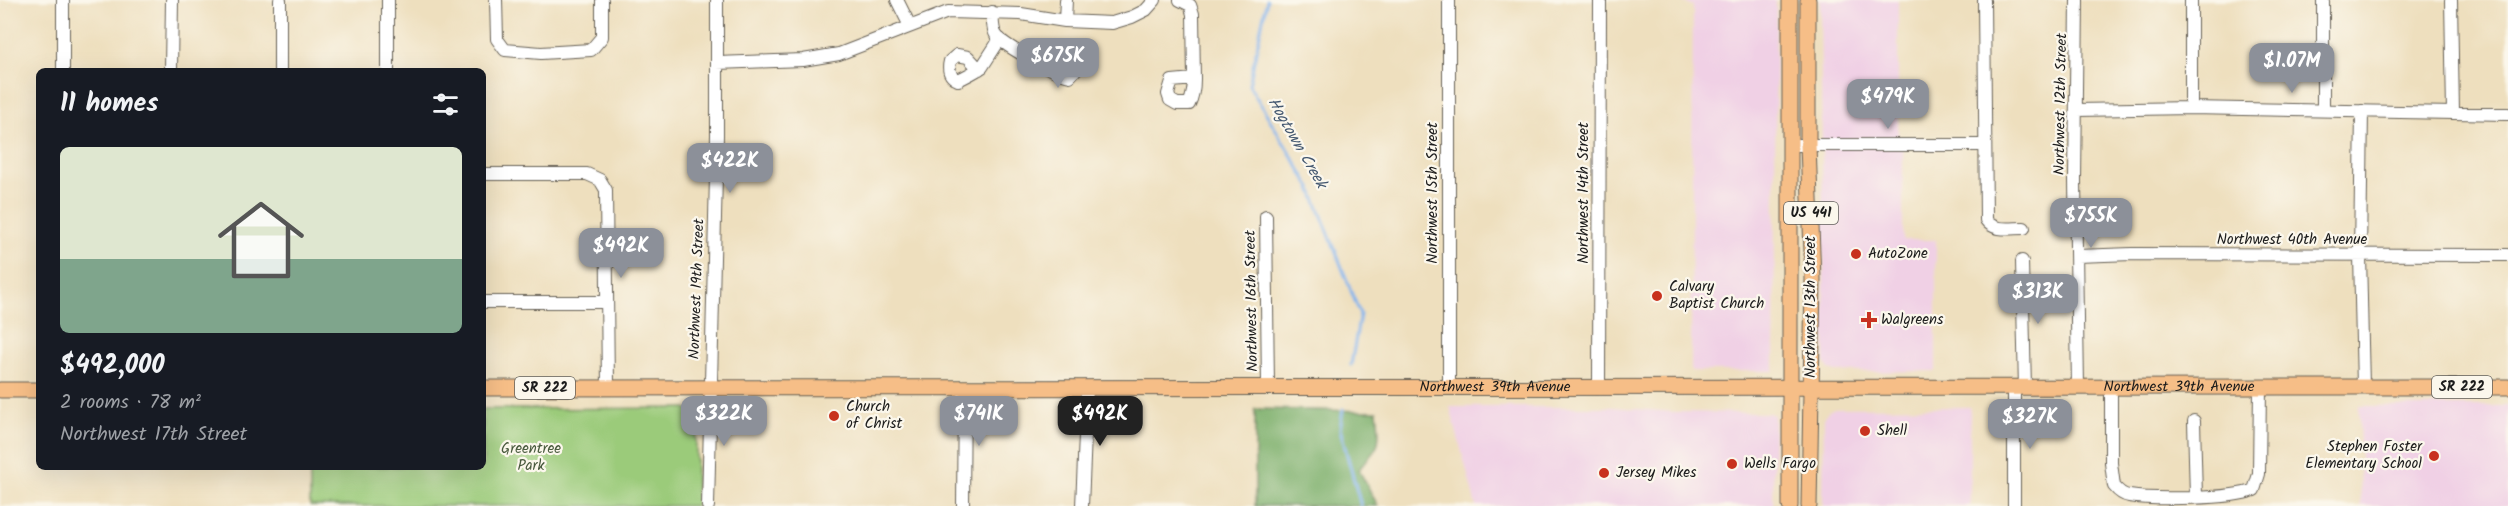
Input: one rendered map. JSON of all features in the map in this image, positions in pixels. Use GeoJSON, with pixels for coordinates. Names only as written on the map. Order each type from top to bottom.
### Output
{"type":"FeatureCollection","features":[{"type":"Feature","properties":{"kind":"main road","name":"Northwest 13th Street"},"geometry":{"type":"LineString","coordinates":[[1790,0],[1790,506]]}},
{"type":"Feature","properties":{"kind":"main road","name":"Northwest 13th Street"},"geometry":{"type":"LineString","coordinates":[[1808,0],[1808,145],[1813,279],[1809,506]]}},
{"type":"Feature","properties":{"kind":"main road","name":"Northwest 39th Avenue"},"geometry":{"type":"LineString","coordinates":[[486,388],[2508,387]]}},
{"type":"Feature","properties":{"kind":"main road"},"geometry":{"type":"LineString","coordinates":[[0,390],[36,390]]}},
{"type":"Feature","properties":{"kind":"street"},"geometry":{"type":"LineString","coordinates":[[63,0],[63,68]]}},
{"type":"Feature","properties":{"kind":"street"},"geometry":{"type":"LineString","coordinates":[[171,68],[172,0]]}},
{"type":"Feature","properties":{"kind":"street"},"geometry":{"type":"LineString","coordinates":[[280,0],[280,68]]}},
{"type":"Feature","properties":{"kind":"street"},"geometry":{"type":"LineString","coordinates":[[387,68],[388,0]]}},
{"type":"Feature","properties":{"kind":"street"},"geometry":{"type":"LineString","coordinates":[[496,0],[497,39],[505,50],[541,53],[591,50],[602,37],[602,0]]}},
{"type":"Feature","properties":{"kind":"street","name":"Northwest 19th Street"},"geometry":{"type":"LineString","coordinates":[[708,506],[717,0]]}},
{"type":"Feature","properties":{"kind":"street"},"geometry":{"type":"LineString","coordinates":[[897,0],[910,26]]}},
{"type":"Feature","properties":{"kind":"street"},"geometry":{"type":"LineString","coordinates":[[1065,21],[1066,0]]}},
{"type":"Feature","properties":{"kind":"street"},"geometry":{"type":"LineString","coordinates":[[717,63],[803,60],[839,54],[948,12],[992,12],[1065,21],[1112,23],[1146,10],[1155,0]]}},
{"type":"Feature","properties":{"kind":"street"},"geometry":{"type":"LineString","coordinates":[[1180,0],[1190,5],[1193,15],[1194,79]]}},
{"type":"Feature","properties":{"kind":"street","name":"Northwest 15th Street"},"geometry":{"type":"LineString","coordinates":[[1449,0],[1449,387]]}},
{"type":"Feature","properties":{"kind":"street","name":"Northwest 14th Street"},"geometry":{"type":"LineString","coordinates":[[1599,387],[1600,0]]}},
{"type":"Feature","properties":{"kind":"street"},"geometry":{"type":"LineString","coordinates":[[1984,0],[1986,220],[1990,226],[1996,228],[2024,228]]}},
{"type":"Feature","properties":{"kind":"street","name":"Northwest 12th Street"},"geometry":{"type":"LineString","coordinates":[[2077,0],[2078,388]]}},
{"type":"Feature","properties":{"kind":"street"},"geometry":{"type":"LineString","coordinates":[[2191,0],[2191,108]]}},
{"type":"Feature","properties":{"kind":"street"},"geometry":{"type":"LineString","coordinates":[[2323,0],[2323,109]]}},
{"type":"Feature","properties":{"kind":"street"},"geometry":{"type":"LineString","coordinates":[[2451,0],[2452,113]]}},
{"type":"Feature","properties":{"kind":"street"},"geometry":{"type":"LineString","coordinates":[[992,12],[994,33],[1000,39],[1050,69]]}},
{"type":"Feature","properties":{"kind":"street"},"geometry":{"type":"LineString","coordinates":[[979,69],[1000,39]]}},
{"type":"Feature","properties":{"kind":"street"},"geometry":{"type":"LineString","coordinates":[[2077,110],[2323,109],[2508,114]]}},
{"type":"Feature","properties":{"kind":"street"},"geometry":{"type":"LineString","coordinates":[[2362,111],[2360,255],[2363,387]]}},
{"type":"Feature","properties":{"kind":"street"},"geometry":{"type":"LineString","coordinates":[[1791,145],[1985,144]]}},
{"type":"Feature","properties":{"kind":"street"},"geometry":{"type":"LineString","coordinates":[[486,174],[587,174],[600,180],[606,190],[608,388]]}},
{"type":"Feature","properties":{"kind":"street","name":"Northwest 16th Street"},"geometry":{"type":"LineString","coordinates":[[1266,216],[1268,386]]}},
{"type":"Feature","properties":{"kind":"street","name":"Northwest 40th Avenue"},"geometry":{"type":"LineString","coordinates":[[2077,256],[2508,255]]}},
{"type":"Feature","properties":{"kind":"street"},"geometry":{"type":"LineString","coordinates":[[2014,506],[2020,388],[2022,261]]}},
{"type":"Feature","properties":{"kind":"street"},"geometry":{"type":"LineString","coordinates":[[486,302],[606,302]]}},
{"type":"Feature","properties":{"kind":"street"},"geometry":{"type":"LineString","coordinates":[[963,506],[964,387]]}},
{"type":"Feature","properties":{"kind":"street"},"geometry":{"type":"LineString","coordinates":[[1082,506],[1087,387]]}},
{"type":"Feature","properties":{"kind":"street"},"geometry":{"type":"LineString","coordinates":[[2111,388],[2111,463],[2114,486],[2128,496],[2196,497],[2242,495],[2254,490],[2259,474],[2260,387]]}},
{"type":"Feature","properties":{"kind":"street"},"geometry":{"type":"LineString","coordinates":[[2194,421],[2196,497]]}},
{"type":"Feature","properties":{"kind":"shaded area"},"geometry":{"type":"Polygon","coordinates":[[[1679,0],[1776,0],[1774,371],[1691,371],[1693,6],[1679,0]]]}},
{"type":"Feature","properties":{"kind":"shaded area"},"geometry":{"type":"Polygon","coordinates":[[[1820,0],[1898,0],[1898,136],[1903,152],[1903,240],[1936,240],[1936,371],[1835,372],[1825,363],[1820,0]]]}},
{"type":"Feature","properties":{"kind":"shaded area","name":"Stephen Foster Elementary School"},"geometry":{"type":"Polygon","coordinates":[[[2359,406],[2508,406],[2508,506],[2361,506],[2359,406]]]}},
{"type":"Feature","properties":{"kind":"shaded area"},"geometry":{"type":"Polygon","coordinates":[[[1450,407],[1612,407],[1674,412],[1768,413],[1774,415],[1773,506],[1476,506],[1450,407]]]}},
{"type":"Feature","properties":{"kind":"shaded area"},"geometry":{"type":"Polygon","coordinates":[[[1970,407],[1970,506],[1823,506],[1824,419],[1828,411],[1835,408],[1970,407]]]}},
{"type":"Feature","properties":{"kind":"green space","name":"Greentree Park"},"geometry":{"type":"Polygon","coordinates":[[[686,408],[696,416],[696,506],[310,506],[310,470],[486,470],[486,409],[686,408]]]}},
{"type":"Feature","properties":{"kind":"green space"},"geometry":{"type":"Polygon","coordinates":[[[1255,409],[1377,411],[1379,433],[1377,446],[1359,470],[1378,506],[1255,506],[1255,409]]]}},
{"type":"Feature","properties":{"kind":"waterway","name":"Hogtown Creek"},"geometry":{"type":"LineString","coordinates":[[1267,0],[1249,85],[1311,188],[1360,314],[1351,365]]}},
{"type":"Feature","properties":{"kind":"waterway","name":"Hogtown Creek"},"geometry":{"type":"LineString","coordinates":[[1343,409],[1340,429],[1361,506]]}},
{"type":"Feature","properties":{"kind":"place","name":"AutoZone"},"geometry":{"type":"Point","coordinates":[1856,254]}},
{"type":"Feature","properties":{"kind":"place","name":"Calvary Baptist Church"},"geometry":{"type":"Point","coordinates":[1657,296]}},
{"type":"Feature","properties":{"kind":"place","name":"Walgreens"},"geometry":{"type":"Point","coordinates":[1869,320]}},
{"type":"Feature","properties":{"kind":"place","name":"Church of Christ"},"geometry":{"type":"Point","coordinates":[834,416]}},
{"type":"Feature","properties":{"kind":"place","name":"Shell"},"geometry":{"type":"Point","coordinates":[1865,431]}},
{"type":"Feature","properties":{"kind":"place","name":"Stephen Foster Elementary School"},"geometry":{"type":"Point","coordinates":[2434,456]}},
{"type":"Feature","properties":{"kind":"place","name":"Wells Fargo"},"geometry":{"type":"Point","coordinates":[1732,464]}},
{"type":"Feature","properties":{"kind":"place","name":"Jersey Mikes"},"geometry":{"type":"Point","coordinates":[1604,473]}}]}
